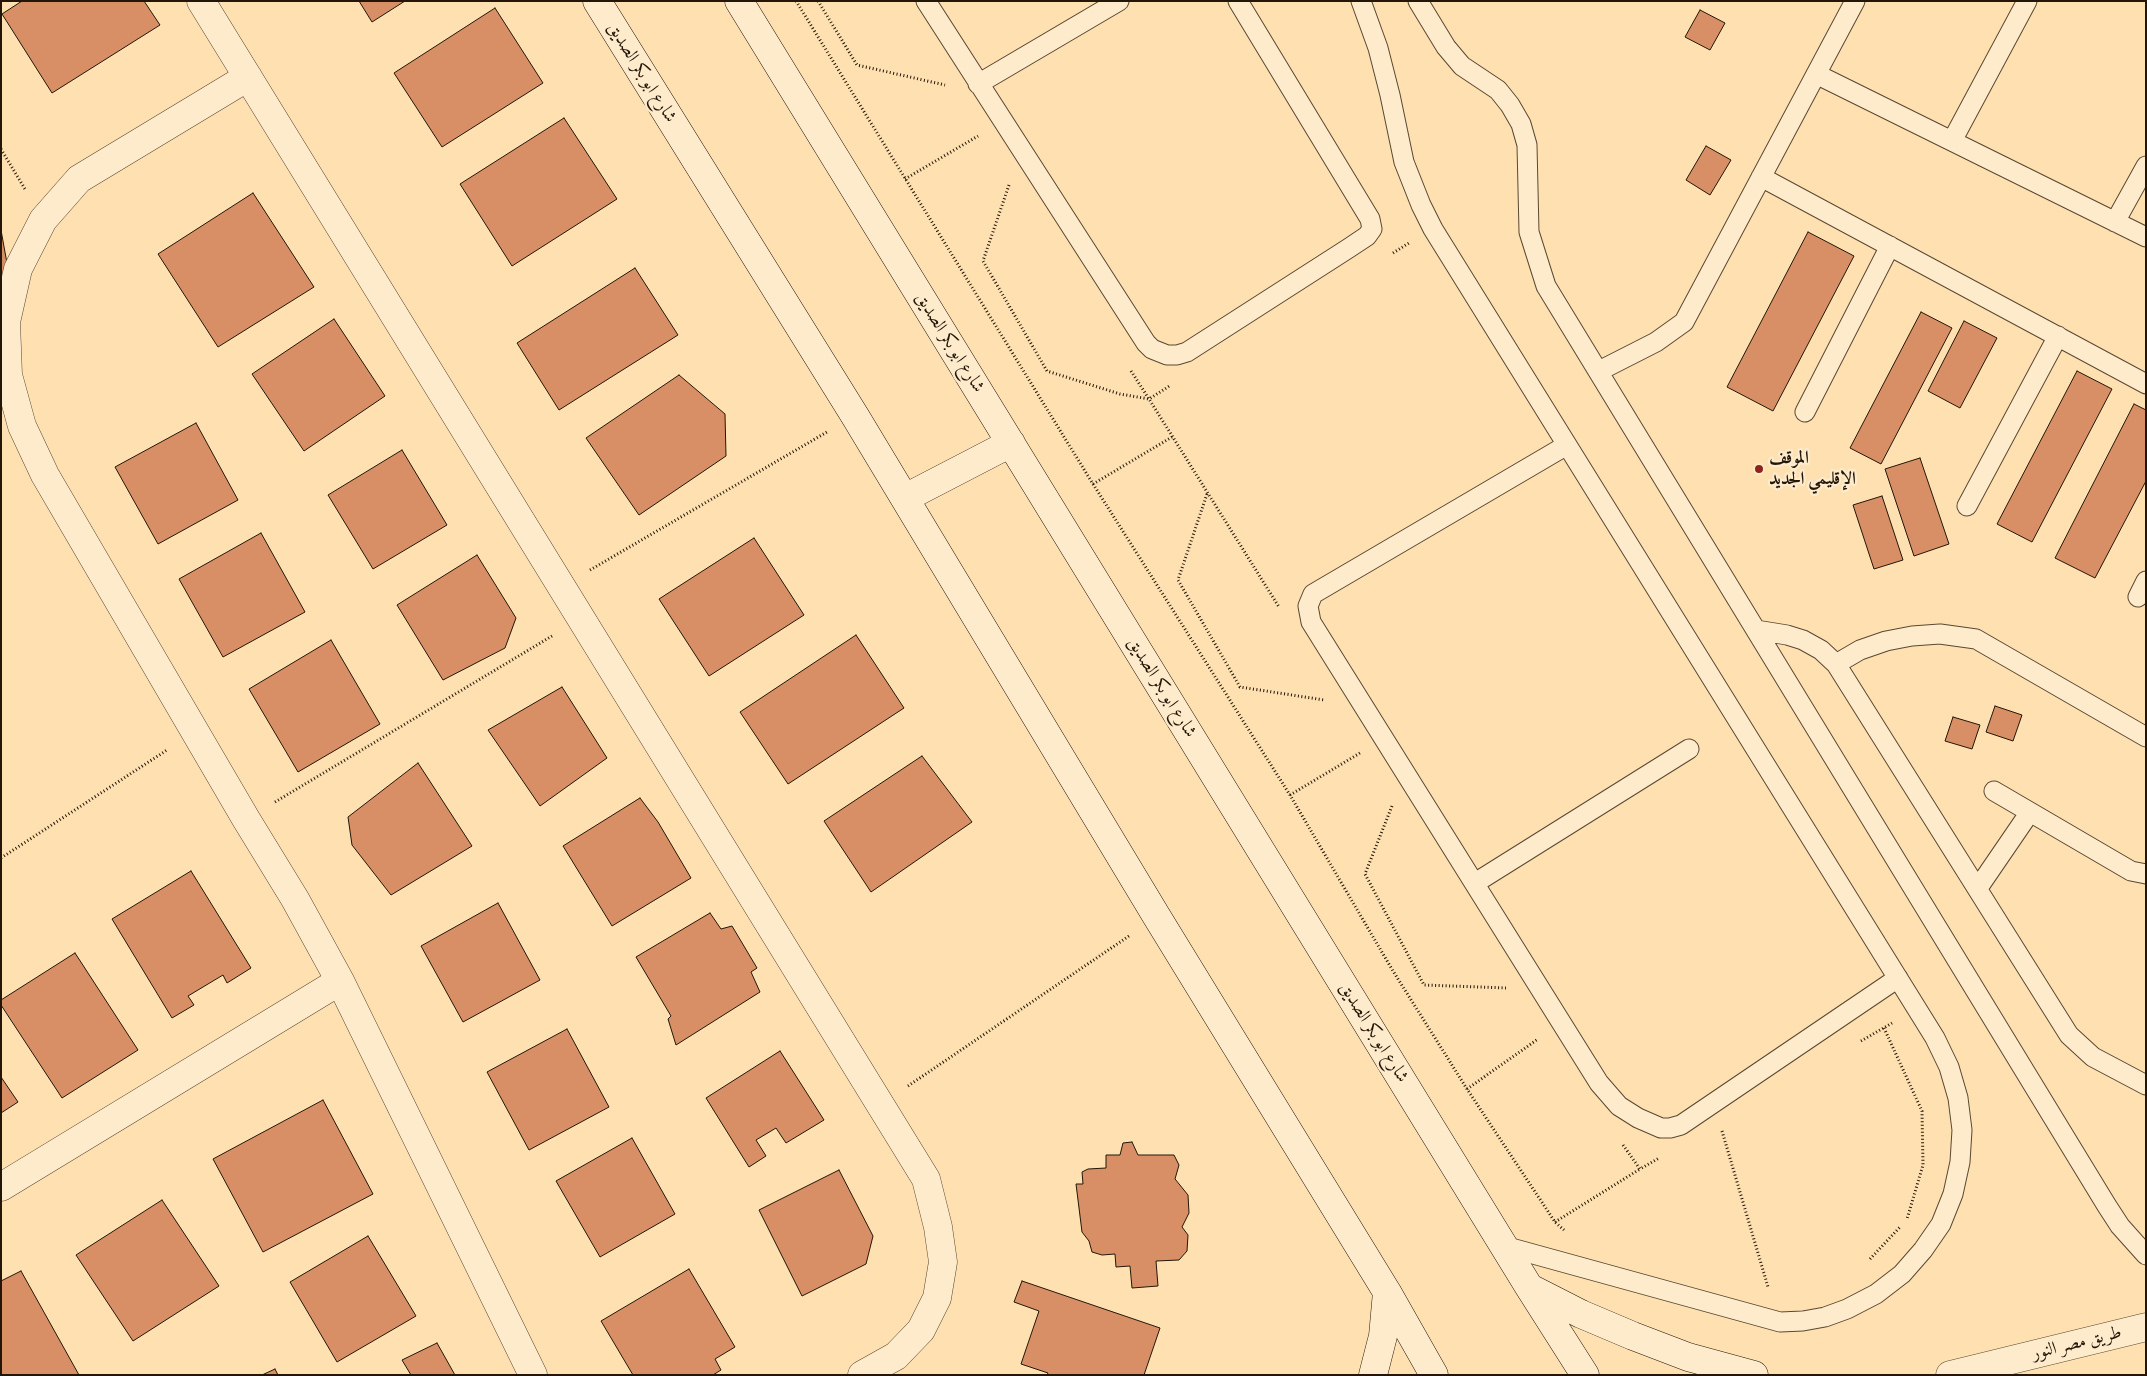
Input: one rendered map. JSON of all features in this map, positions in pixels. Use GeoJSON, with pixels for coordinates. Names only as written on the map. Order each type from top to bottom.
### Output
{"type":"FeatureCollection","features":[{"type":"Feature","properties":{"kind":"street"},"geometry":{"type":"LineString","coordinates":[[201,1],[926,1179],[938,1227],[943,1262],[937,1298],[921,1330],[896,1356],[862,1375]]}},
{"type":"Feature","properties":{"kind":"street","name":"شارع ابو بكر الصديق"},"geometry":{"type":"LineString","coordinates":[[597,1],[905,498],[1157,917],[1387,1292],[1434,1375]]}},
{"type":"Feature","properties":{"kind":"street","name":"شارع ابو بكر الصديق"},"geometry":{"type":"LineString","coordinates":[[739,1],[1529,1287],[1585,1375]]}},
{"type":"Feature","properties":{"kind":"street"},"geometry":{"type":"LineString","coordinates":[[248,77],[79,179],[43,220],[18,269],[6,322],[8,375],[22,426],[45,474],[295,900],[340,981],[533,1375]]}},
{"type":"Feature","properties":{"kind":"street"},"geometry":{"type":"LineString","coordinates":[[905,498],[1011,443]]}},
{"type":"Feature","properties":{"kind":"street"},"geometry":{"type":"LineString","coordinates":[[1,1188],[340,981]]}},
{"type":"Feature","properties":{"kind":"street"},"geometry":{"type":"LineString","coordinates":[[1529,1287],[1581,1314],[1633,1336],[1688,1357],[1754,1375]]}},
{"type":"Feature","properties":{"kind":"street"},"geometry":{"type":"LineString","coordinates":[[1373,1375],[1382,1336],[1387,1292]]}},
{"type":"Feature","properties":{"kind":"street","name":"طريق مصر النور"},"geometry":{"type":"LineString","coordinates":[[1950,1375],[2146,1327]]}},
{"type":"Feature","properties":{"kind":"lane"},"geometry":{"type":"LineString","coordinates":[[926,1],[1146,342],[1152,349],[1167,355],[1182,354],[1355,244],[1367,236],[1372,229],[1370,219],[1238,1]]}},
{"type":"Feature","properties":{"kind":"lane"},"geometry":{"type":"LineString","coordinates":[[978,84],[1119,1]]}},
{"type":"Feature","properties":{"kind":"lane"},"geometry":{"type":"LineString","coordinates":[[1418,1],[1442,41],[1462,66],[1498,90],[1510,105],[1521,124],[1527,145],[1529,232],[1546,286],[2107,1206],[2120,1226],[2146,1255]]}},
{"type":"Feature","properties":{"kind":"lane"},"geometry":{"type":"LineString","coordinates":[[1599,371],[1656,342],[1684,322],[1855,1]]}},
{"type":"Feature","properties":{"kind":"lane"},"geometry":{"type":"LineString","coordinates":[[1952,141],[2027,1]]}},
{"type":"Feature","properties":{"kind":"lane"},"geometry":{"type":"LineString","coordinates":[[1362,2],[1383,67],[1399,144],[1410,182],[1433,229],[1935,1038],[1949,1067],[1958,1098],[1961,1122],[1960,1162],[1953,1194],[1941,1224],[1923,1250],[1902,1274],[1876,1294],[1847,1309],[1826,1317],[1780,1322],[1504,1246]]}},
{"type":"Feature","properties":{"kind":"lane"},"geometry":{"type":"LineString","coordinates":[[1816,74],[2146,237]]}},
{"type":"Feature","properties":{"kind":"lane"},"geometry":{"type":"LineString","coordinates":[[2115,222],[2146,166]]}},
{"type":"Feature","properties":{"kind":"lane"},"geometry":{"type":"LineString","coordinates":[[1762,177],[2146,384]]}},
{"type":"Feature","properties":{"kind":"lane"},"geometry":{"type":"LineString","coordinates":[[1805,412],[1890,246]]}},
{"type":"Feature","properties":{"kind":"lane"},"geometry":{"type":"LineString","coordinates":[[1967,506],[2058,336]]}},
{"type":"Feature","properties":{"kind":"lane"},"geometry":{"type":"LineString","coordinates":[[1567,445],[1313,594],[1308,606],[1311,622],[1599,1083],[1619,1106],[1638,1118],[1661,1128],[1680,1125],[1898,978]]}},
{"type":"Feature","properties":{"kind":"lane"},"geometry":{"type":"LineString","coordinates":[[1756,630],[1788,635],[1803,640],[1821,650],[1836,664],[2069,1035],[2093,1056],[2146,1085]]}},
{"type":"Feature","properties":{"kind":"lane"},"geometry":{"type":"LineString","coordinates":[[1836,664],[1860,650],[1886,641],[1912,636],[1940,634],[1976,638],[2146,737]]}},
{"type":"Feature","properties":{"kind":"lane"},"geometry":{"type":"LineString","coordinates":[[1475,883],[1689,749]]}},
{"type":"Feature","properties":{"kind":"lane"},"geometry":{"type":"LineString","coordinates":[[1994,790],[2131,871],[2146,874]]}},
{"type":"Feature","properties":{"kind":"lane"},"geometry":{"type":"LineString","coordinates":[[1978,888],[2030,812]]}},
{"type":"Feature","properties":{"kind":"path"},"geometry":{"type":"LineString","coordinates":[[796,1],[1093,484],[1290,795],[1393,971],[1467,1089],[1555,1222],[1567,1233]]}},
{"type":"Feature","properties":{"kind":"path"},"geometry":{"type":"LineString","coordinates":[[818,1],[857,65],[952,87],[947,78]]}},
{"type":"Feature","properties":{"kind":"path"},"geometry":{"type":"LineString","coordinates":[[905,179],[982,134]]}},
{"type":"Feature","properties":{"kind":"path"},"geometry":{"type":"LineString","coordinates":[[1,149],[43,220]]}},
{"type":"Feature","properties":{"kind":"path"},"geometry":{"type":"LineString","coordinates":[[1016,188],[1011,180],[983,260],[1047,371],[1120,394],[1148,399],[1174,384]]}},
{"type":"Feature","properties":{"kind":"path"},"geometry":{"type":"LineString","coordinates":[[1391,254],[1433,229]]}},
{"type":"Feature","properties":{"kind":"path"},"geometry":{"type":"LineString","coordinates":[[1127,365],[1148,399]]}},
{"type":"Feature","properties":{"kind":"path"},"geometry":{"type":"LineString","coordinates":[[562,587],[855,416]]}},
{"type":"Feature","properties":{"kind":"path"},"geometry":{"type":"LineString","coordinates":[[1093,484],[1172,437]]}},
{"type":"Feature","properties":{"kind":"path"},"geometry":{"type":"LineString","coordinates":[[1208,493],[1178,580],[1240,687],[1327,700]]}},
{"type":"Feature","properties":{"kind":"path"},"geometry":{"type":"LineString","coordinates":[[246,819],[581,618]]}},
{"type":"Feature","properties":{"kind":"path"},"geometry":{"type":"LineString","coordinates":[[1,858],[195,732]]}},
{"type":"Feature","properties":{"kind":"path"},"geometry":{"type":"LineString","coordinates":[[1290,795],[1367,749]]}},
{"type":"Feature","properties":{"kind":"path"},"geometry":{"type":"LineString","coordinates":[[1392,805],[1365,874],[1424,984],[1510,988]]}},
{"type":"Feature","properties":{"kind":"path"},"geometry":{"type":"LineString","coordinates":[[881,1105],[1157,917]]}},
{"type":"Feature","properties":{"kind":"path"},"geometry":{"type":"LineString","coordinates":[[1869,1260],[1906,1221],[1923,1165],[1922,1111],[1884,1028]]}},
{"type":"Feature","properties":{"kind":"path"},"geometry":{"type":"LineString","coordinates":[[1467,1089],[1540,1037]]}},
{"type":"Feature","properties":{"kind":"path"},"geometry":{"type":"LineString","coordinates":[[1720,1123],[1768,1287]]}},
{"type":"Feature","properties":{"kind":"path"},"geometry":{"type":"LineString","coordinates":[[1555,1222],[1640,1169]]}},
{"type":"Feature","properties":{"kind":"path"},"geometry":{"type":"LineString","coordinates":[[1759,1286],[1777,1289]]}},
{"type":"Feature","properties":{"kind":"building"},"geometry":{"type":"Polygon","coordinates":[[[22,1],[144,1],[160,25],[52,93],[2,14],[22,1]]]}},
{"type":"Feature","properties":{"kind":"building"},"geometry":{"type":"Polygon","coordinates":[[[359,1],[405,1],[372,22],[359,1]]]}},
{"type":"Feature","properties":{"kind":"building"},"geometry":{"type":"Polygon","coordinates":[[[495,8],[543,83],[442,147],[394,73],[495,8]]]}},
{"type":"Feature","properties":{"kind":"building"},"geometry":{"type":"Polygon","coordinates":[[[1700,10],[1725,23],[1710,50],[1685,37],[1700,10]]]}},
{"type":"Feature","properties":{"kind":"building"},"geometry":{"type":"Polygon","coordinates":[[[564,118],[617,199],[512,266],[460,184],[564,118]]]}},
{"type":"Feature","properties":{"kind":"building"},"geometry":{"type":"Polygon","coordinates":[[[1706,146],[1731,160],[1710,195],[1686,180],[1706,146]]]}},
{"type":"Feature","properties":{"kind":"building"},"geometry":{"type":"Polygon","coordinates":[[[253,193],[314,287],[218,347],[158,254],[253,193]]]}},
{"type":"Feature","properties":{"kind":"building"},"geometry":{"type":"Polygon","coordinates":[[[1,230],[12,291],[1,293],[1,230]]]}},
{"type":"Feature","properties":{"kind":"building"},"geometry":{"type":"Polygon","coordinates":[[[1808,232],[1854,256],[1773,411],[1727,387],[1808,232]]]}},
{"type":"Feature","properties":{"kind":"building"},"geometry":{"type":"Polygon","coordinates":[[[635,268],[678,335],[559,410],[517,343],[635,268]]]}},
{"type":"Feature","properties":{"kind":"building"},"geometry":{"type":"Polygon","coordinates":[[[1921,312],[1952,328],[1881,464],[1850,448],[1921,312]]]}},
{"type":"Feature","properties":{"kind":"building"},"geometry":{"type":"Polygon","coordinates":[[[334,319],[385,396],[304,451],[252,374],[334,319]]]}},
{"type":"Feature","properties":{"kind":"building"},"geometry":{"type":"Polygon","coordinates":[[[1964,321],[1997,338],[1960,408],[1928,391],[1964,321]]]}},
{"type":"Feature","properties":{"kind":"building"},"geometry":{"type":"Polygon","coordinates":[[[2077,371],[2112,389],[2032,542],[1997,524],[2077,371]]]}},
{"type":"Feature","properties":{"kind":"building"},"geometry":{"type":"Polygon","coordinates":[[[679,375],[725,414],[726,456],[639,515],[586,438],[679,375]]]}},
{"type":"Feature","properties":{"kind":"building"},"geometry":{"type":"Polygon","coordinates":[[[2134,404],[2146,410],[2146,481],[2095,578],[2055,558],[2134,404]]]}},
{"type":"Feature","properties":{"kind":"building"},"geometry":{"type":"Polygon","coordinates":[[[196,423],[238,500],[158,544],[115,467],[196,423]]]}},
{"type":"Feature","properties":{"kind":"building"},"geometry":{"type":"Polygon","coordinates":[[[402,450],[447,525],[373,569],[328,495],[402,450]]]}},
{"type":"Feature","properties":{"kind":"building"},"geometry":{"type":"Polygon","coordinates":[[[1920,458],[1949,544],[1914,556],[1885,469],[1920,458]]]}},
{"type":"Feature","properties":{"kind":"building"},"geometry":{"type":"Polygon","coordinates":[[[1882,496],[1903,560],[1874,569],[1853,505],[1882,496]]]}},
{"type":"Feature","properties":{"kind":"building"},"geometry":{"type":"Polygon","coordinates":[[[261,533],[305,612],[223,657],[179,579],[261,533]]]}},
{"type":"Feature","properties":{"kind":"building"},"geometry":{"type":"Polygon","coordinates":[[[754,538],[804,615],[709,676],[659,599],[754,538]]]}},
{"type":"Feature","properties":{"kind":"building"},"geometry":{"type":"Polygon","coordinates":[[[477,555],[516,618],[505,648],[443,680],[397,605],[477,555]]]}},
{"type":"Feature","properties":{"kind":"building"},"geometry":{"type":"Polygon","coordinates":[[[856,635],[904,708],[788,784],[740,712],[856,635]]]}},
{"type":"Feature","properties":{"kind":"building"},"geometry":{"type":"Polygon","coordinates":[[[331,640],[380,724],[298,772],[249,689],[331,640]]]}},
{"type":"Feature","properties":{"kind":"building"},"geometry":{"type":"Polygon","coordinates":[[[562,687],[607,758],[540,806],[488,730],[562,687]]]}},
{"type":"Feature","properties":{"kind":"building"},"geometry":{"type":"Polygon","coordinates":[[[1995,706],[2022,715],[2013,741],[1986,732],[1995,706]]]}},
{"type":"Feature","properties":{"kind":"building"},"geometry":{"type":"Polygon","coordinates":[[[1953,717],[1980,725],[1972,749],[1945,741],[1953,717]]]}},
{"type":"Feature","properties":{"kind":"building"},"geometry":{"type":"Polygon","coordinates":[[[922,756],[972,822],[871,892],[824,821],[922,756]]]}},
{"type":"Feature","properties":{"kind":"building"},"geometry":{"type":"Polygon","coordinates":[[[418,763],[472,846],[391,895],[352,845],[348,817],[418,763]]]}},
{"type":"Feature","properties":{"kind":"building"},"geometry":{"type":"Polygon","coordinates":[[[640,798],[658,822],[691,878],[612,926],[563,846],[640,798]]]}},
{"type":"Feature","properties":{"kind":"building"},"geometry":{"type":"Polygon","coordinates":[[[191,871],[251,968],[227,983],[223,975],[188,996],[194,1005],[172,1018],[112,919],[191,871]]]}},
{"type":"Feature","properties":{"kind":"building"},"geometry":{"type":"Polygon","coordinates":[[[498,903],[540,980],[463,1022],[421,946],[498,903]]]}},
{"type":"Feature","properties":{"kind":"building"},"geometry":{"type":"Polygon","coordinates":[[[710,913],[721,929],[732,926],[757,968],[751,972],[760,992],[676,1045],[668,1019],[671,1016],[636,957],[710,913]]]}},
{"type":"Feature","properties":{"kind":"building"},"geometry":{"type":"Polygon","coordinates":[[[75,953],[138,1050],[62,1098],[1,1005],[1,1000],[75,953]]]}},
{"type":"Feature","properties":{"kind":"building"},"geometry":{"type":"Polygon","coordinates":[[[567,1029],[609,1107],[529,1150],[487,1072],[567,1029]]]}},
{"type":"Feature","properties":{"kind":"building"},"geometry":{"type":"Polygon","coordinates":[[[780,1051],[824,1120],[786,1143],[776,1128],[756,1140],[766,1156],[749,1167],[706,1098],[780,1051]]]}},
{"type":"Feature","properties":{"kind":"building"},"geometry":{"type":"Polygon","coordinates":[[[1,1077],[18,1102],[1,1113],[1,1077]]]}},
{"type":"Feature","properties":{"kind":"building"},"geometry":{"type":"Polygon","coordinates":[[[323,1100],[373,1194],[263,1252],[213,1159],[323,1100]]]}},
{"type":"Feature","properties":{"kind":"building"},"geometry":{"type":"Polygon","coordinates":[[[632,1138],[675,1214],[600,1257],[556,1181],[632,1138]]]}},
{"type":"Feature","properties":{"kind":"building"},"geometry":{"type":"Polygon","coordinates":[[[1132,1142],[1138,1155],[1174,1155],[1179,1165],[1175,1179],[1188,1195],[1189,1213],[1182,1227],[1188,1235],[1187,1251],[1179,1260],[1156,1261],[1158,1286],[1132,1288],[1130,1266],[1116,1267],[1115,1254],[1102,1255],[1092,1252],[1089,1241],[1082,1232],[1076,1184],[1083,1184],[1082,1172],[1088,1169],[1106,1168],[1106,1155],[1120,1155],[1123,1143],[1132,1142]]]}},
{"type":"Feature","properties":{"kind":"building"},"geometry":{"type":"Polygon","coordinates":[[[839,1170],[873,1236],[866,1264],[802,1296],[759,1210],[839,1170]]]}},
{"type":"Feature","properties":{"kind":"building"},"geometry":{"type":"Polygon","coordinates":[[[162,1200],[219,1286],[133,1341],[76,1255],[162,1200]]]}},
{"type":"Feature","properties":{"kind":"building"},"geometry":{"type":"Polygon","coordinates":[[[368,1236],[416,1316],[337,1362],[290,1282],[368,1236]]]}},
{"type":"Feature","properties":{"kind":"building"},"geometry":{"type":"Polygon","coordinates":[[[689,1269],[735,1347],[715,1359],[721,1370],[713,1375],[633,1375],[601,1321],[689,1269]]]}},
{"type":"Feature","properties":{"kind":"building"},"geometry":{"type":"Polygon","coordinates":[[[21,1271],[79,1375],[1,1375],[1,1281],[21,1271]]]}},
{"type":"Feature","properties":{"kind":"building"},"geometry":{"type":"Polygon","coordinates":[[[1022,1281],[1160,1328],[1144,1375],[1047,1375],[1048,1373],[1021,1364],[1039,1311],[1014,1302],[1022,1281]]]}},
{"type":"Feature","properties":{"kind":"building"},"geometry":{"type":"Polygon","coordinates":[[[437,1343],[455,1375],[411,1375],[402,1360],[437,1343]]]}},
{"type":"Feature","properties":{"kind":"building"},"geometry":{"type":"Polygon","coordinates":[[[275,1369],[278,1375],[262,1375],[275,1369]]]}},
{"type":"Feature","properties":{"kind":"place","name":"الموقف الإقليمي الجديد"},"geometry":{"type":"Point","coordinates":[1759,469]}}]}
